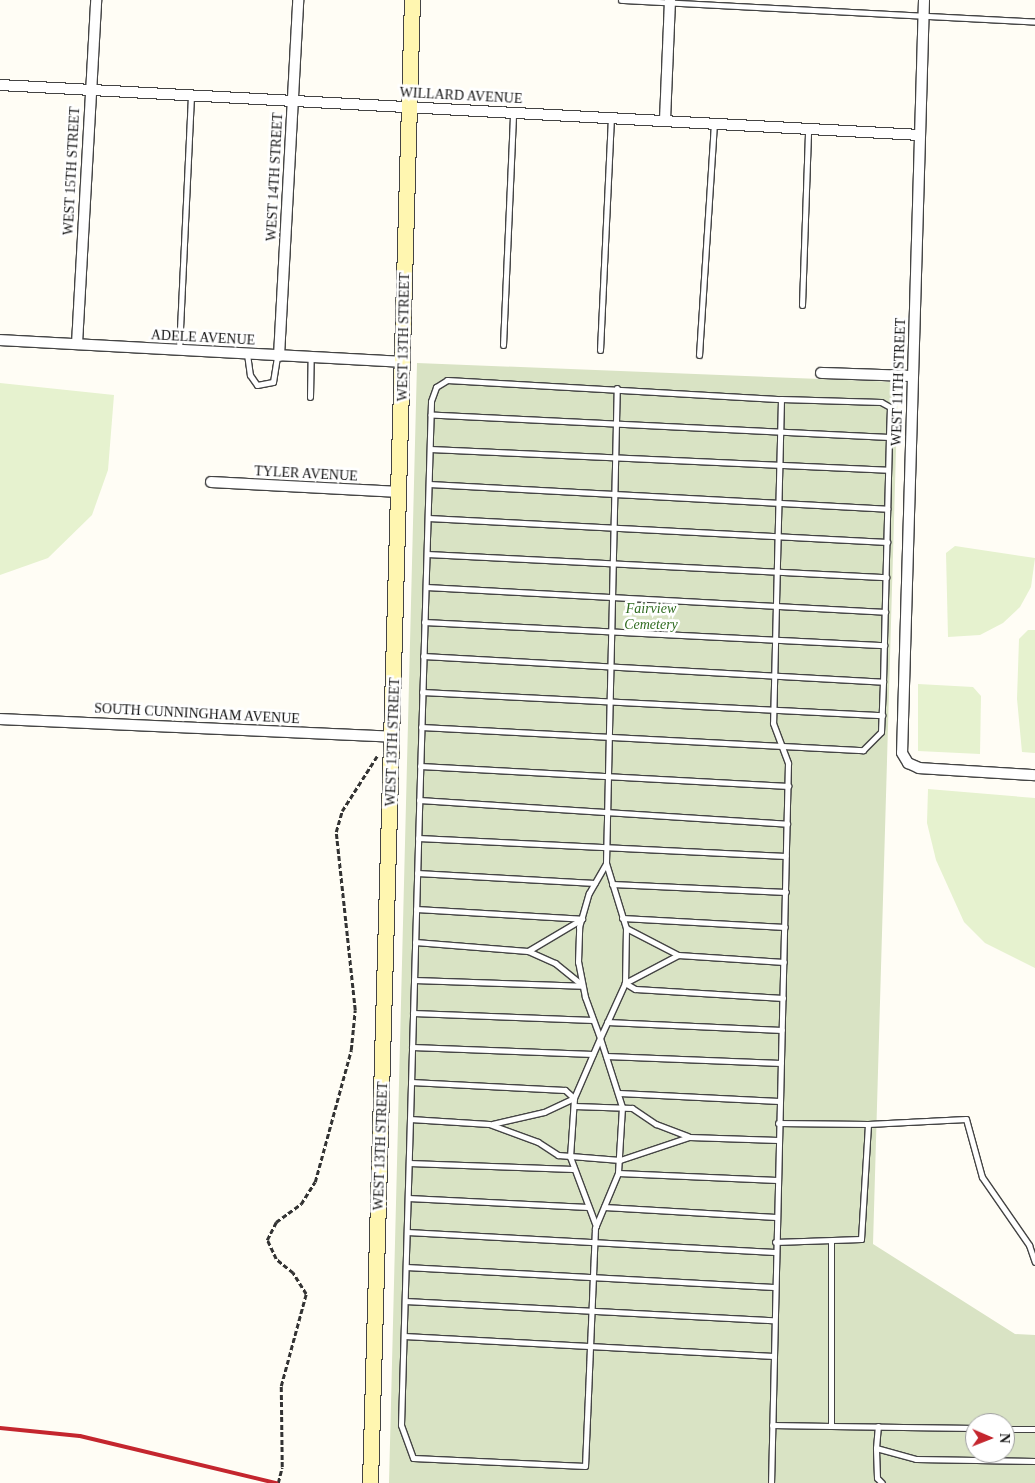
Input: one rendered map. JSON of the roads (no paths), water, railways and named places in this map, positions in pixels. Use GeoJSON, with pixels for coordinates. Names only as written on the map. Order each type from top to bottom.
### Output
{"type":"FeatureCollection","features":[{"type":"Feature","properties":{"kind":"street","name":"WEST 15TH STREET"},"geometry":{"type":"LineString","coordinates":[[77,344],[96,0]]}},
{"type":"Feature","properties":{"kind":"street","name":"WEST 14TH STREET"},"geometry":{"type":"LineString","coordinates":[[278,356],[298,0]]}},
{"type":"Feature","properties":{"kind":"street","name":"WEST 13TH STREET"},"geometry":{"type":"LineString","coordinates":[[370,1483],[390,737],[404,362],[412,0]]}},
{"type":"Feature","properties":{"kind":"street","name":"WEST 11TH STREET"},"geometry":{"type":"LineString","coordinates":[[924,0],[902,753],[908,763],[919,768],[1035,775]]}},
{"type":"Feature","properties":{"kind":"street"},"geometry":{"type":"LineString","coordinates":[[665,120],[670,1]]}},
{"type":"Feature","properties":{"kind":"street","name":"WILLARD AVENUE"},"geometry":{"type":"LineString","coordinates":[[0,85],[920,135]]}},
{"type":"Feature","properties":{"kind":"street","name":"ADELE AVENUE"},"geometry":{"type":"LineString","coordinates":[[0,340],[404,362]]}},
{"type":"Feature","properties":{"kind":"street"},"geometry":{"type":"LineString","coordinates":[[821,373],[913,376]]}},
{"type":"Feature","properties":{"kind":"street","name":"TYLER AVENUE"},"geometry":{"type":"LineString","coordinates":[[211,482],[400,492]]}},
{"type":"Feature","properties":{"kind":"street","name":"SOUTH CUNNINGHAM AVENUE"},"geometry":{"type":"LineString","coordinates":[[0,719],[390,737]]}},
{"type":"Feature","properties":{"kind":"lane"},"geometry":{"type":"LineString","coordinates":[[621,0],[670,1],[1035,22]]}},
{"type":"Feature","properties":{"kind":"lane"},"geometry":{"type":"LineString","coordinates":[[179,350],[191,95]]}},
{"type":"Feature","properties":{"kind":"lane"},"geometry":{"type":"LineString","coordinates":[[503,345],[513,112]]}},
{"type":"Feature","properties":{"kind":"lane"},"geometry":{"type":"LineString","coordinates":[[600,350],[611,117]]}},
{"type":"Feature","properties":{"kind":"lane"},"geometry":{"type":"LineString","coordinates":[[699,355],[714,123]]}},
{"type":"Feature","properties":{"kind":"lane"},"geometry":{"type":"LineString","coordinates":[[802,305],[808,128]]}},
{"type":"Feature","properties":{"kind":"lane"},"geometry":{"type":"LineString","coordinates":[[247,354],[252,383],[257,385],[273,382],[278,356]]}},
{"type":"Feature","properties":{"kind":"lane"},"geometry":{"type":"LineString","coordinates":[[310,397],[311,358]]}},
{"type":"Feature","properties":{"kind":"lane"},"geometry":{"type":"LineString","coordinates":[[421,727],[863,750],[881,732],[890,407],[881,402],[447,380],[436,387],[431,414],[426,554],[426,587],[424,622],[401,1425],[414,1458],[585,1466],[594,1243],[596,1226],[618,1173],[622,1107],[619,1093],[582,986],[578,962],[582,918],[594,883],[606,863]]}},
{"type":"Feature","properties":{"kind":"lane"},"geometry":{"type":"LineString","coordinates":[[596,1226],[573,1170],[570,1157],[574,1098],[625,983],[626,928],[606,863],[617,388]]}},
{"type":"Feature","properties":{"kind":"lane"},"geometry":{"type":"LineString","coordinates":[[771,1483],[774,1252],[788,786],[788,763],[781,745],[773,711],[772,676],[776,536],[781,468],[781,398]]}},
{"type":"Feature","properties":{"kind":"lane"},"geometry":{"type":"LineString","coordinates":[[431,414],[889,437]]}},
{"type":"Feature","properties":{"kind":"lane"},"geometry":{"type":"LineString","coordinates":[[430,449],[781,468],[888,470]]}},
{"type":"Feature","properties":{"kind":"lane"},"geometry":{"type":"LineString","coordinates":[[429,484],[887,509]]}},
{"type":"Feature","properties":{"kind":"lane"},"geometry":{"type":"LineString","coordinates":[[428,518],[887,542]]}},
{"type":"Feature","properties":{"kind":"lane"},"geometry":{"type":"LineString","coordinates":[[426,554],[613,565],[886,577]]}},
{"type":"Feature","properties":{"kind":"lane"},"geometry":{"type":"LineString","coordinates":[[426,587],[612,599],[885,612]]}},
{"type":"Feature","properties":{"kind":"lane"},"geometry":{"type":"LineString","coordinates":[[424,622],[612,634],[884,645]]}},
{"type":"Feature","properties":{"kind":"lane"},"geometry":{"type":"LineString","coordinates":[[424,656],[611,665],[883,682]]}},
{"type":"Feature","properties":{"kind":"lane"},"geometry":{"type":"LineString","coordinates":[[422,692],[882,715]]}},
{"type":"Feature","properties":{"kind":"lane"},"geometry":{"type":"LineString","coordinates":[[420,766],[608,778],[788,786]]}},
{"type":"Feature","properties":{"kind":"lane"},"geometry":{"type":"LineString","coordinates":[[419,800],[607,814],[787,824]]}},
{"type":"Feature","properties":{"kind":"lane"},"geometry":{"type":"LineString","coordinates":[[418,838],[786,856]]}},
{"type":"Feature","properties":{"kind":"lane"},"geometry":{"type":"LineString","coordinates":[[417,873],[594,883]]}},
{"type":"Feature","properties":{"kind":"lane"},"geometry":{"type":"LineString","coordinates":[[612,884],[786,892]]}},
{"type":"Feature","properties":{"kind":"lane"},"geometry":{"type":"LineString","coordinates":[[416,909],[582,918]]}},
{"type":"Feature","properties":{"kind":"lane"},"geometry":{"type":"LineString","coordinates":[[528,951],[582,918]]}},
{"type":"Feature","properties":{"kind":"lane"},"geometry":{"type":"LineString","coordinates":[[622,918],[785,927]]}},
{"type":"Feature","properties":{"kind":"lane"},"geometry":{"type":"LineString","coordinates":[[626,928],[678,955],[784,962]]}},
{"type":"Feature","properties":{"kind":"lane"},"geometry":{"type":"LineString","coordinates":[[415,942],[528,951],[555,963],[582,986]]}},
{"type":"Feature","properties":{"kind":"lane"},"geometry":{"type":"LineString","coordinates":[[625,983],[678,955]]}},
{"type":"Feature","properties":{"kind":"lane"},"geometry":{"type":"LineString","coordinates":[[414,980],[582,986]]}},
{"type":"Feature","properties":{"kind":"lane"},"geometry":{"type":"LineString","coordinates":[[625,983],[635,990],[783,998]]}},
{"type":"Feature","properties":{"kind":"lane"},"geometry":{"type":"LineString","coordinates":[[413,1013],[593,1020]]}},
{"type":"Feature","properties":{"kind":"lane"},"geometry":{"type":"LineString","coordinates":[[607,1022],[782,1030]]}},
{"type":"Feature","properties":{"kind":"lane"},"geometry":{"type":"LineString","coordinates":[[412,1047],[593,1054]]}},
{"type":"Feature","properties":{"kind":"lane"},"geometry":{"type":"LineString","coordinates":[[606,1056],[781,1063]]}},
{"type":"Feature","properties":{"kind":"lane"},"geometry":{"type":"LineString","coordinates":[[411,1082],[565,1090],[574,1098]]}},
{"type":"Feature","properties":{"kind":"lane"},"geometry":{"type":"LineString","coordinates":[[619,1093],[780,1101]]}},
{"type":"Feature","properties":{"kind":"lane"},"geometry":{"type":"LineString","coordinates":[[410,1119],[489,1124],[544,1112],[574,1098]]}},
{"type":"Feature","properties":{"kind":"lane"},"geometry":{"type":"LineString","coordinates":[[574,1106],[622,1107],[689,1136],[778,1140]]}},
{"type":"Feature","properties":{"kind":"lane"},"geometry":{"type":"LineString","coordinates":[[778,1124],[868,1124],[966,1119],[982,1178],[1030,1245],[1035,1262]]}},
{"type":"Feature","properties":{"kind":"lane"},"geometry":{"type":"LineString","coordinates":[[489,1124],[570,1157],[620,1160],[689,1136]]}},
{"type":"Feature","properties":{"kind":"lane"},"geometry":{"type":"LineString","coordinates":[[775,1242],[831,1243],[861,1239],[868,1124]]}},
{"type":"Feature","properties":{"kind":"lane"},"geometry":{"type":"LineString","coordinates":[[409,1163],[573,1170]]}},
{"type":"Feature","properties":{"kind":"lane"},"geometry":{"type":"LineString","coordinates":[[618,1173],[777,1180]]}},
{"type":"Feature","properties":{"kind":"lane"},"geometry":{"type":"LineString","coordinates":[[408,1198],[588,1206]]}},
{"type":"Feature","properties":{"kind":"lane"},"geometry":{"type":"LineString","coordinates":[[604,1207],[776,1217]]}},
{"type":"Feature","properties":{"kind":"lane"},"geometry":{"type":"LineString","coordinates":[[407,1232],[774,1252]]}},
{"type":"Feature","properties":{"kind":"lane"},"geometry":{"type":"LineString","coordinates":[[831,1243],[831,1426]]}},
{"type":"Feature","properties":{"kind":"lane"},"geometry":{"type":"LineString","coordinates":[[406,1267],[774,1287]]}},
{"type":"Feature","properties":{"kind":"lane"},"geometry":{"type":"LineString","coordinates":[[405,1301],[773,1320]]}},
{"type":"Feature","properties":{"kind":"lane"},"geometry":{"type":"LineString","coordinates":[[404,1336],[773,1356]]}},
{"type":"Feature","properties":{"kind":"lane"},"geometry":{"type":"LineString","coordinates":[[772,1425],[965,1428]]}},
{"type":"Feature","properties":{"kind":"lane"},"geometry":{"type":"LineString","coordinates":[[878,1426],[876,1448],[877,1478],[882,1483]]}},
{"type":"Feature","properties":{"kind":"lane"},"geometry":{"type":"LineString","coordinates":[[1015,1428],[1035,1429]]}},
{"type":"Feature","properties":{"kind":"lane"},"geometry":{"type":"LineString","coordinates":[[876,1448],[916,1459],[1035,1461]]}},
{"type":"Feature","properties":{"kind":"railway"},"geometry":{"type":"LineString","coordinates":[[0,1428],[80,1436],[276,1483]]}},
{"type":"Feature","properties":{"kind":"park label","name":"Fairview Cemetery"},"geometry":{"type":"Point","coordinates":[651,618]}}]}
